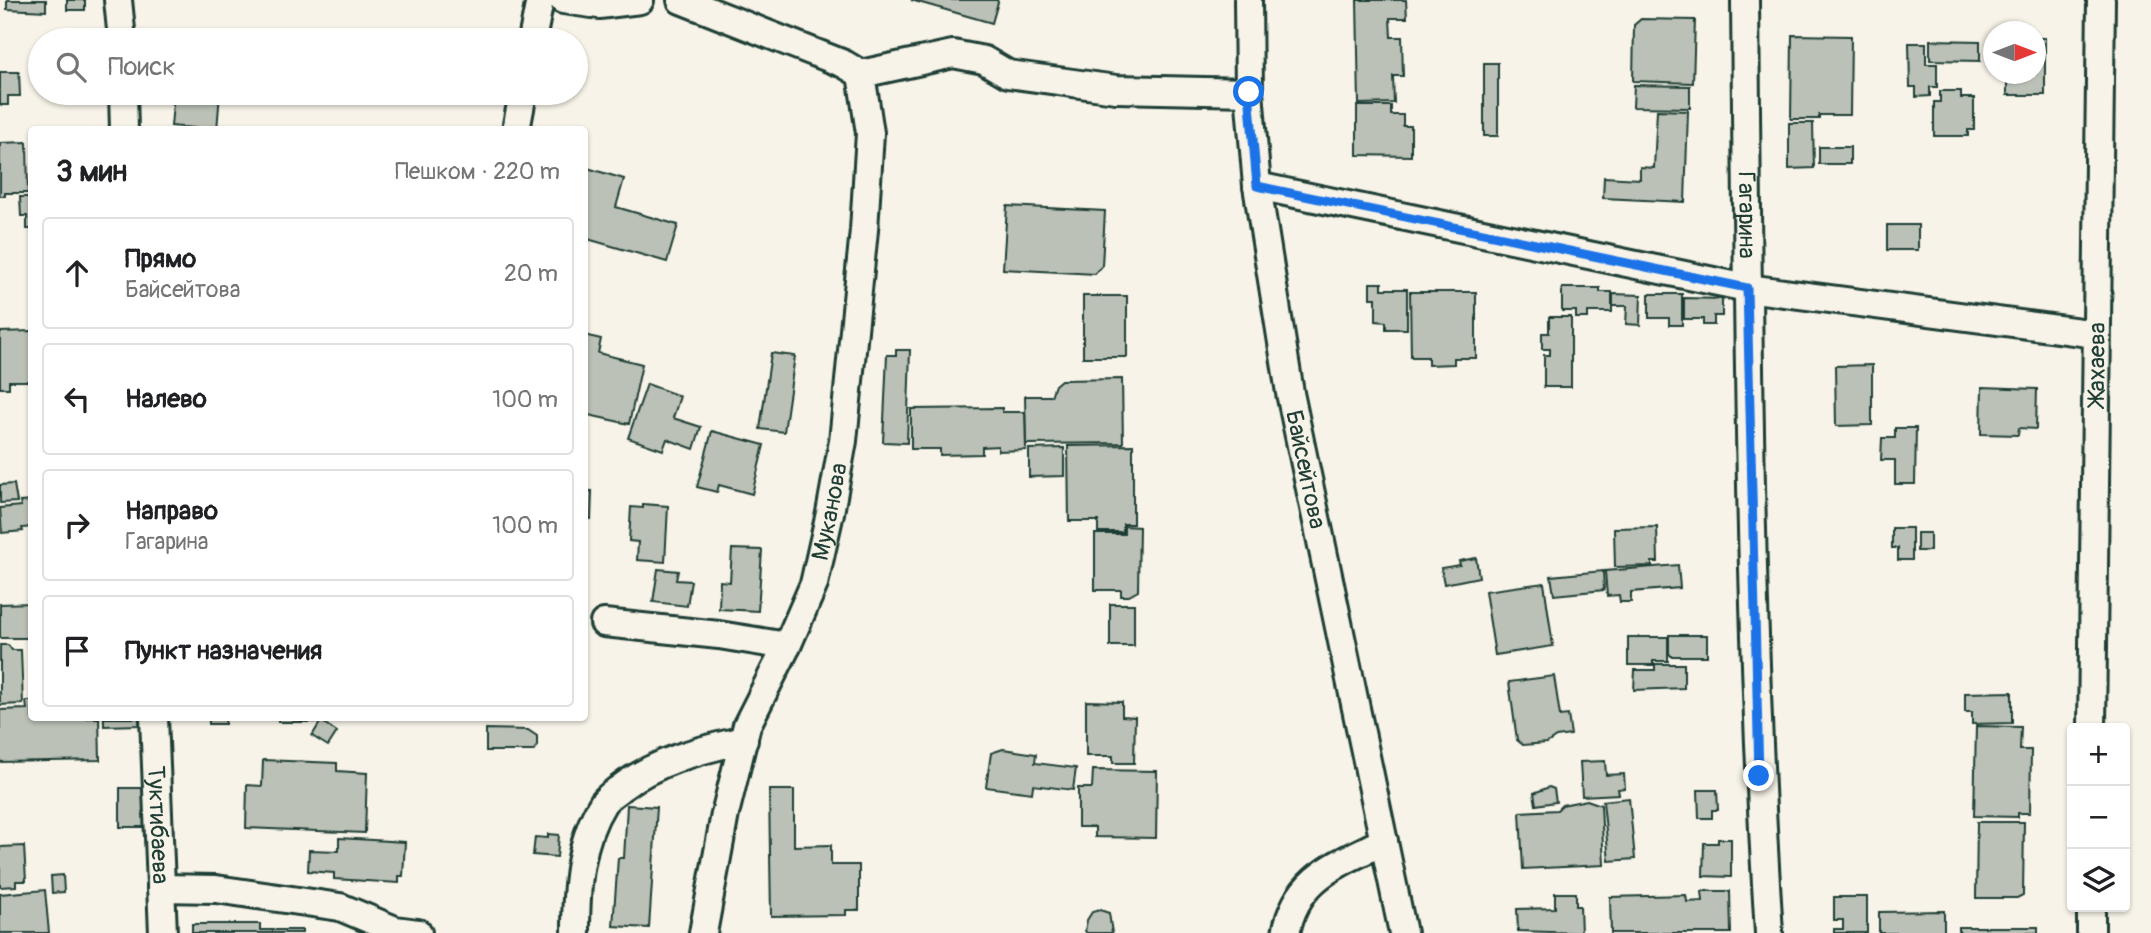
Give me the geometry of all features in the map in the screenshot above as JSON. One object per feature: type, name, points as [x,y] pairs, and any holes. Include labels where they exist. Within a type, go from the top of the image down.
[{"type":"street","points":[[118,0],[121,28]]},
{"type":"street","points":[[535,28],[540,0]]},
{"type":"street","points":[[563,0],[599,5],[640,0]]},
{"type":"street","points":[[681,0],[844,64],[861,74],[953,54],[984,60],[1008,74],[1116,89],[1249,92]]},
{"type":"street","name":"Байсейтова","points":[[1248,0],[1249,92],[1257,186],[1290,393],[1403,933]]},
{"type":"street","name":"Гагарина","points":[[1745,0],[1747,288],[1759,776],[1769,933]]},
{"type":"street","name":"Жахаева","points":[[2092,723],[2101,0]]},
{"type":"street","name":"Муканова","points":[[703,933],[725,814],[747,725],[787,646],[814,583],[830,513],[843,442],[864,230],[870,133],[861,74]]},
{"type":"street","points":[[123,105],[124,126]]},
{"type":"street","points":[[517,126],[521,105]]},
{"type":"street","points":[[1257,186],[1747,288],[2096,334]]},
{"type":"street","points":[[604,623],[719,635],[787,646]]},
{"type":"street","name":"Туктибаева","points":[[154,721],[163,933]]},
{"type":"street","points":[[576,933],[576,890],[586,842],[604,801],[636,776],[687,753],[744,740]]},
{"type":"street","points":[[1286,933],[1300,894],[1325,871],[1384,841]]},
{"type":"street","points":[[161,888],[216,889],[340,907],[395,930],[418,933]]},
{"type":"street","points":[[2091,912],[2091,933]]},
{"type":"building","points":[[7,0],[46,0],[46,11],[7,9]]},
{"type":"building","points":[[67,0],[85,0],[85,10],[67,10]]},
{"type":"building","points":[[911,0],[997,0],[998,2],[992,23]]},
{"type":"building","points":[[1357,0],[1406,0],[1407,18],[1390,18],[1391,37],[1402,37],[1403,76],[1393,76],[1394,103],[1359,104]]},
{"type":"building","points":[[1641,19],[1695,20],[1693,83],[1633,81],[1634,25]]},
{"type":"building","points":[[1792,35],[1851,36],[1850,115],[1791,119]]},
{"type":"building","points":[[1930,40],[1980,41],[1980,61],[1930,60]]},
{"type":"building","points":[[1909,43],[1926,43],[1926,64],[1937,64],[1937,87],[1930,87],[1930,96],[1916,97],[1916,87],[1910,87]]},
{"type":"building","points":[[1484,63],[1498,63],[1498,136],[1484,136]]},
{"type":"building","points":[[0,72],[19,72],[20,96],[8,96],[8,105],[0,105]]},
{"type":"building","points":[[2007,84],[2045,84],[2045,95],[2007,95]]},
{"type":"building","points":[[1634,85],[1690,86],[1690,108],[1633,107]]},
{"type":"building","points":[[1940,91],[1961,91],[1961,98],[1974,98],[1974,130],[1968,130],[1968,136],[1934,136],[1934,102],[1940,102]]},
{"type":"building","points":[[173,105],[219,105],[217,126],[171,126]]},
{"type":"building","points":[[1357,106],[1391,106],[1391,115],[1403,115],[1403,126],[1411,126],[1411,156],[1357,155]]},
{"type":"building","points":[[1657,110],[1688,111],[1685,202],[1603,198],[1604,177],[1640,179],[1640,167],[1654,168]]},
{"type":"building","points":[[1789,123],[1813,123],[1814,168],[1789,169]]},
{"type":"building","points":[[27,142],[28,193],[5,193],[5,196],[0,196],[0,143]]},
{"type":"building","points":[[1819,147],[1850,147],[1850,164],[1819,164]]},
{"type":"building","points":[[588,168],[624,179],[616,207],[678,225],[667,262],[588,239]]},
{"type":"building","points":[[20,197],[28,197],[28,229],[27,216],[21,216]]},
{"type":"building","points":[[1007,206],[1105,211],[1102,266],[1095,274],[1003,269]]},
{"type":"building","points":[[1887,225],[1918,225],[1918,250],[1887,250]]},
{"type":"building","points":[[1370,283],[1382,283],[1382,289],[1407,289],[1407,329],[1386,329],[1386,322],[1376,321],[1376,298],[1370,298]]},
{"type":"building","points":[[1562,288],[1600,288],[1600,292],[1612,292],[1612,312],[1588,312],[1588,318],[1576,318],[1576,311],[1562,311]]},
{"type":"building","points":[[1410,292],[1476,292],[1476,358],[1454,358],[1454,364],[1428,365],[1428,357],[1411,357]]},
{"type":"building","points":[[1613,294],[1641,295],[1640,325],[1626,324],[1627,306],[1613,306]]},
{"type":"building","points":[[1649,294],[1682,294],[1682,325],[1669,325],[1669,318],[1649,318]]},
{"type":"building","points":[[1083,296],[1127,296],[1127,357],[1083,357]]},
{"type":"building","points":[[1684,298],[1722,299],[1722,316],[1714,316],[1714,325],[1703,325],[1703,319],[1684,319]]},
{"type":"building","points":[[1549,317],[1571,317],[1571,387],[1544,387],[1544,355],[1550,355],[1550,349],[1542,349],[1542,333],[1549,333]]},
{"type":"building","points":[[28,331],[28,381],[9,381],[9,388],[0,388],[0,332]]},
{"type":"building","points":[[588,336],[601,339],[598,353],[642,364],[629,424],[588,415]]},
{"type":"building","points":[[896,350],[910,350],[907,443],[883,442],[887,355],[896,355]]},
{"type":"building","points":[[771,353],[795,356],[784,432],[760,429]]},
{"type":"building","points":[[1872,365],[1872,425],[1836,426],[1835,366]]},
{"type":"building","points":[[1122,379],[1123,443],[1026,444],[1025,396],[1051,396],[1055,385],[1061,380]]},
{"type":"building","points":[[647,384],[680,396],[673,418],[701,427],[694,449],[667,439],[663,450],[628,438]]},
{"type":"building","points":[[1982,387],[2037,389],[2036,429],[2019,428],[2018,435],[1981,434]]},
{"type":"building","points":[[1002,408],[1002,412],[1025,412],[1026,450],[998,451],[998,446],[982,447],[982,454],[940,455],[940,449],[911,449],[911,409]]},
{"type":"building","points":[[1895,428],[1916,428],[1915,484],[1895,484],[1895,460],[1881,460],[1882,438],[1895,438]]},
{"type":"building","points":[[712,431],[764,445],[752,494],[719,485],[717,492],[697,487]]},
{"type":"building","points":[[1133,445],[1133,524],[1123,524],[1123,532],[1098,532],[1098,521],[1069,521],[1068,446]]},
{"type":"building","points":[[1064,448],[1064,476],[1029,477],[1029,449]]},
{"type":"building","points":[[14,484],[17,502],[0,503],[0,485]]},
{"type":"building","points":[[588,491],[592,491],[591,519],[588,519]]},
{"type":"building","points":[[28,501],[28,527],[22,528],[23,531],[2,533],[0,508],[21,506],[20,502]]},
{"type":"building","points":[[643,504],[668,506],[665,562],[637,560],[638,542],[629,541],[631,507],[643,508]]},
{"type":"building","points":[[1124,526],[1139,527],[1138,591],[1129,596],[1121,596],[1121,590],[1095,590],[1095,534],[1124,534]]},
{"type":"building","points":[[1657,527],[1658,562],[1652,562],[1652,566],[1615,567],[1614,528]]},
{"type":"building","points":[[1892,528],[1912,528],[1912,560],[1898,560],[1898,548],[1892,548]]},
{"type":"building","points":[[1917,533],[1930,533],[1930,551],[1917,551]]},
{"type":"building","points":[[732,549],[762,550],[758,611],[719,609],[720,581],[730,582]]},
{"type":"building","points":[[1476,558],[1479,577],[1444,584],[1441,568],[1460,565],[1459,561]]},
{"type":"building","points":[[1678,565],[1680,588],[1631,592],[1631,602],[1620,602],[1619,595],[1607,596],[1605,571]]},
{"type":"building","points":[[658,569],[678,571],[676,580],[691,581],[687,606],[653,602]]},
{"type":"building","points":[[1603,571],[1604,590],[1554,595],[1551,576]]},
{"type":"building","points":[[1544,583],[1553,646],[1495,655],[1485,591]]},
{"type":"building","points":[[28,603],[28,638],[0,638],[0,604]]},
{"type":"building","points":[[1110,604],[1134,604],[1134,646],[1110,646]]},
{"type":"building","points":[[1669,635],[1707,635],[1707,656],[1671,656]]},
{"type":"building","points":[[1628,637],[1668,637],[1668,661],[1653,661],[1653,665],[1628,665]]},
{"type":"building","points":[[0,645],[21,650],[23,704],[0,705]]},
{"type":"building","points":[[1655,664],[1684,664],[1684,688],[1634,690],[1635,670],[1655,670]]},
{"type":"building","points":[[1554,676],[1560,716],[1568,715],[1571,735],[1556,737],[1547,743],[1523,745],[1517,740],[1509,682]]},
{"type":"building","points":[[2012,692],[2012,723],[1972,724],[1972,712],[1965,712],[1965,693]]},
{"type":"building","points":[[28,701],[28,721],[99,721],[100,760],[0,762],[0,710],[27,709]]},
{"type":"building","points":[[1086,701],[1122,702],[1122,716],[1135,717],[1134,763],[1113,763],[1113,756],[1086,756]]},
{"type":"building","points":[[104,721],[139,721],[140,725],[104,726]]},
{"type":"building","points":[[209,721],[225,721],[225,724],[209,724]]},
{"type":"building","points":[[278,721],[317,721],[317,722]]},
{"type":"building","points":[[321,721],[337,732],[328,746],[312,736]]},
{"type":"building","points":[[1976,726],[2021,727],[2020,750],[2031,750],[2030,813],[2018,813],[2018,817],[1974,816]]},
{"type":"building","points":[[486,729],[528,730],[537,736],[537,746],[533,751],[486,751]]},
{"type":"building","points":[[1003,749],[1036,754],[1035,763],[1076,768],[1073,790],[1033,785],[1032,793],[986,787],[991,753]]},
{"type":"building","points":[[263,760],[337,763],[337,771],[367,773],[365,833],[246,828],[247,785],[262,786]]},
{"type":"building","points":[[1605,761],[1606,775],[1624,774],[1625,788],[1618,789],[1619,794],[1582,796],[1580,762]]},
{"type":"building","points":[[1093,770],[1157,771],[1156,838],[1095,837],[1095,827],[1078,827],[1078,788],[1092,788]]},
{"type":"building","points":[[1549,787],[1554,789],[1556,802],[1536,805],[1534,793]]},
{"type":"building","points":[[120,788],[147,788],[147,827],[120,827]]},
{"type":"building","points":[[769,790],[794,790],[794,846],[831,845],[831,865],[859,865],[859,910],[846,910],[846,915],[771,916]]},
{"type":"building","points":[[1698,790],[1717,790],[1718,810],[1712,810],[1712,818],[1699,818]]},
{"type":"building","points":[[1629,798],[1635,859],[1609,861],[1603,801]]},
{"type":"building","points":[[1587,800],[1601,805],[1604,865],[1523,869],[1520,812],[1557,810],[1562,805]]},
{"type":"building","points":[[627,805],[657,807],[649,928],[613,926],[618,858],[624,858]]},
{"type":"building","points":[[1977,822],[2024,822],[2023,895],[2017,898],[1976,898]]},
{"type":"building","points":[[548,834],[559,835],[557,857],[533,855],[535,837],[548,838]]},
{"type":"building","points":[[339,838],[405,842],[403,876],[399,876],[399,883],[334,879],[334,873],[308,871],[309,850],[339,851]]},
{"type":"building","points":[[1718,839],[1731,839],[1731,877],[1703,876],[1704,843],[1718,843]]},
{"type":"building","points":[[24,846],[26,881],[16,881],[16,886],[0,887],[0,847]]},
{"type":"building","points":[[63,875],[64,892],[52,893],[51,876]]},
{"type":"building","points":[[45,890],[49,933],[0,933],[0,894]]},
{"type":"building","points":[[1702,891],[1730,891],[1731,933],[1611,933],[1610,897],[1686,895],[1687,902],[1703,901]]},
{"type":"building","points":[[1555,893],[1576,893],[1576,906],[1580,906],[1581,933],[1518,931],[1517,909],[1555,908]]},
{"type":"building","points":[[1834,897],[1867,897],[1867,933],[1834,933],[1834,929],[1843,929],[1843,920],[1834,920]]},
{"type":"building","points":[[1100,910],[1109,913],[1112,933],[1087,933],[1087,920],[1092,912]]},
{"type":"building","points":[[1944,911],[1944,933],[1879,933],[1879,912]]},
{"type":"building","points":[[192,924],[260,924],[260,930],[302,930],[302,933],[192,933]]},
{"type":"building","points":[[1959,927],[2038,927],[2038,933],[1959,933]]},
{"type":"route","points":[[1249,92],[1257,186],[1747,288],[1759,776]]}]
